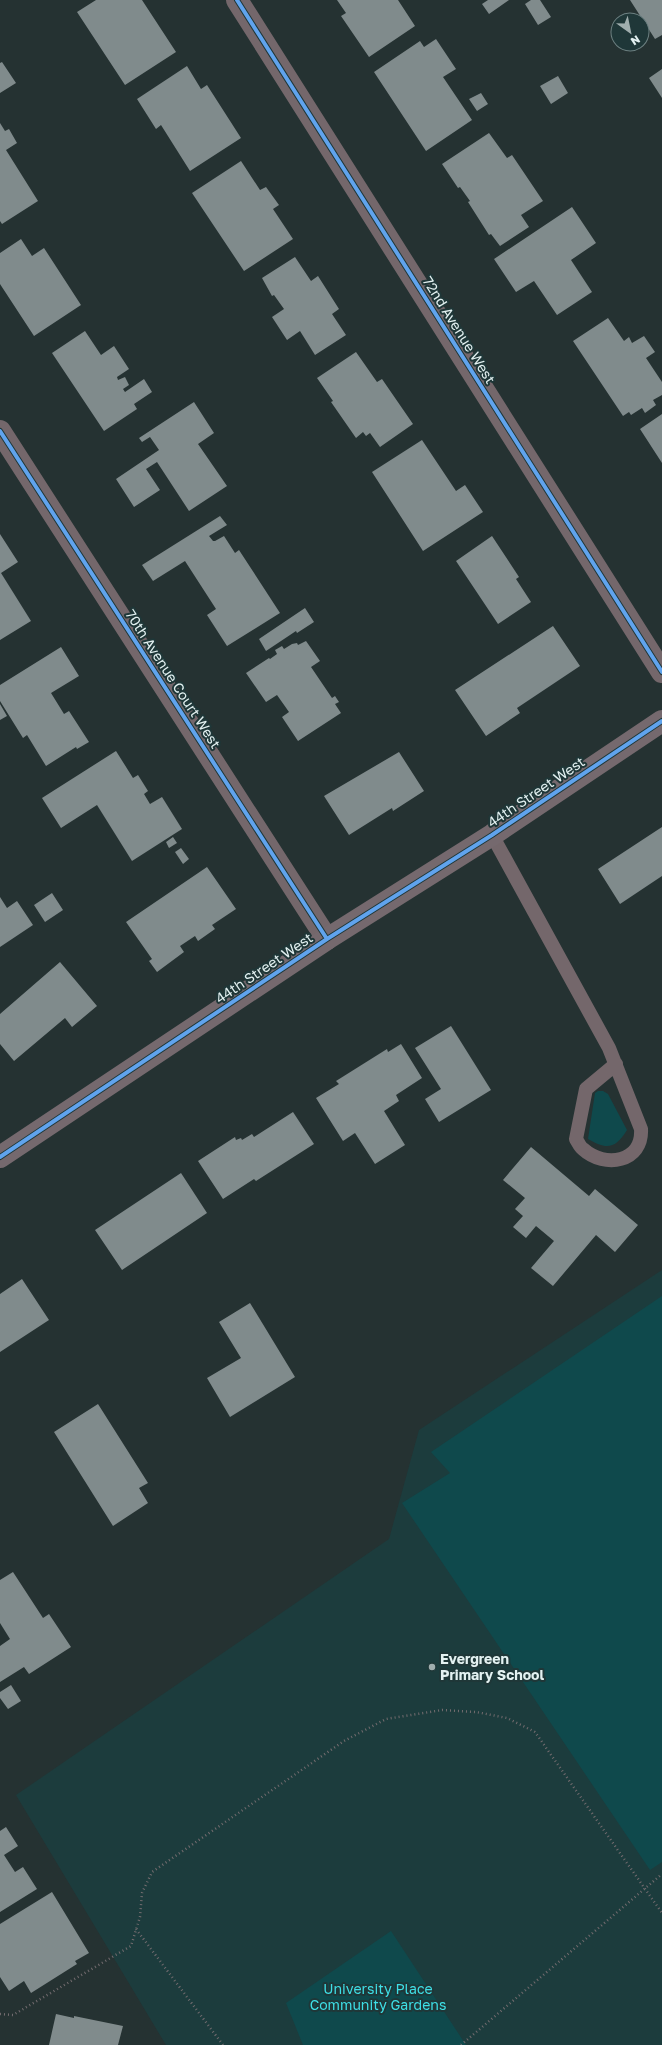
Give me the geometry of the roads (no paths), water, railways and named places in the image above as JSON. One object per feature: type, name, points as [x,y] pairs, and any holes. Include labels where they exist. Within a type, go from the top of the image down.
[{"type":"street","name":"72nd Avenue West","points":[[237,0],[662,672]]},
{"type":"street","name":"70th Avenue Court West","points":[[0,431],[327,939]]},
{"type":"street","name":"44th Street West","points":[[0,1157],[327,939],[492,834],[662,721]]},
{"type":"lane","points":[[492,834],[609,1048],[616,1064],[641,1128],[642,1139],[637,1148],[626,1158],[615,1160],[600,1159],[583,1149],[576,1139],[586,1089],[616,1064]]},
{"type":"place","name":"Evergreen Primary School","points":[[432,1667]]},
{"type":"park label","name":"University Place Community Gardens","points":[[378,1998]]}]
